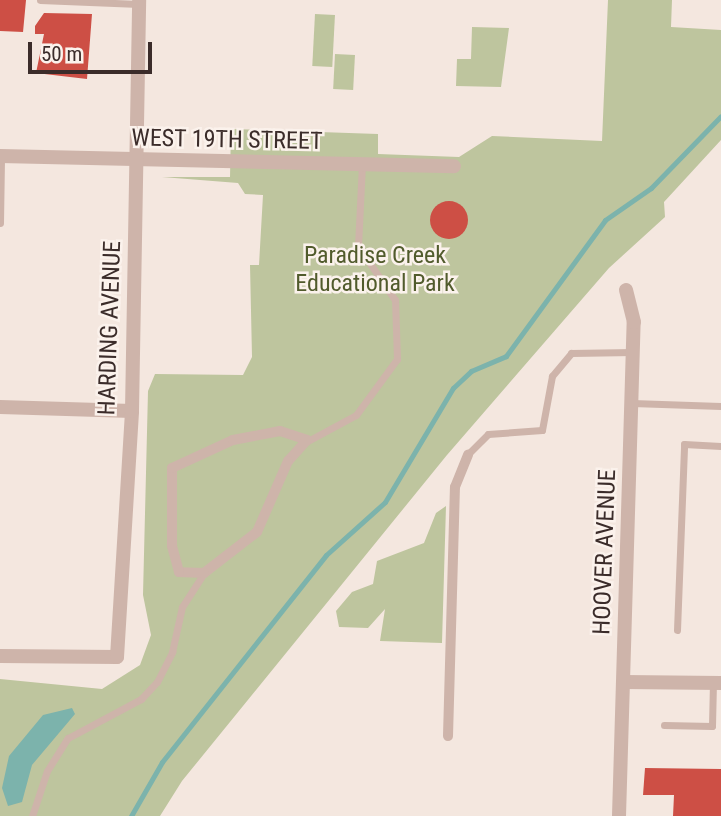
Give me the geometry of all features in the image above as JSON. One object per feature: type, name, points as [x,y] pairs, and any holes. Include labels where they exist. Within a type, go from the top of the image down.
[{"type":"street","name":"HARDING AVENUE","points":[[0,656],[117,657],[132,411],[139,2]]},
{"type":"street","name":"WEST 19TH STREET","points":[[0,156],[454,166]]},
{"type":"street","name":"HOOVER AVENUE","points":[[619,816],[634,352],[626,290]]},
{"type":"street","points":[[0,407],[132,411]]},
{"type":"street","points":[[204,573],[178,572],[174,563],[173,468],[248,436],[280,430],[307,440]]},
{"type":"street","points":[[448,736],[455,487],[468,454]]},
{"type":"street","points":[[265,519],[279,478]]},
{"type":"street","points":[[624,682],[717,683]]},
{"type":"lane","points":[[40,0],[139,2]]},
{"type":"lane","points":[[0,156],[0,223]]},
{"type":"lane","points":[[279,478],[307,440],[356,415],[397,359],[395,300],[358,246],[362,165]]},
{"type":"lane","points":[[468,454],[488,434],[542,430],[552,376],[571,353],[634,352]]},
{"type":"lane","points":[[632,403],[721,406]]},
{"type":"lane","points":[[677,630],[684,444],[721,446]]},
{"type":"lane","points":[[32,816],[47,771],[68,738],[141,699],[157,682],[172,652],[181,607],[204,573],[246,542],[265,519]]},
{"type":"lane","points":[[664,725],[712,726],[717,683]]},
{"type":"green space","name":"Paradise Creek Educational Park","points":[[608,0],[672,0],[671,27],[721,30],[721,140],[664,202],[665,217],[609,268],[447,455],[182,781],[160,816],[0,816],[0,679],[102,689],[140,665],[151,635],[143,595],[148,391],[155,374],[243,375],[252,357],[250,265],[259,265],[263,195],[245,194],[238,183],[162,177],[230,177],[231,129],[378,134],[378,154],[459,157],[492,136],[602,141]]},
{"type":"green space","points":[[315,14],[335,15],[332,67],[312,66]]},
{"type":"green space","points":[[472,27],[509,28],[501,87],[456,86],[457,59],[471,59]]},
{"type":"green space","points":[[335,54],[355,55],[353,90],[333,89]]},
{"type":"green space","points":[[446,506],[442,643],[380,641],[385,609],[368,628],[339,627],[336,611],[352,592],[373,584],[377,561],[424,543],[436,513]]},
{"type":"water","points":[[72,708],[75,714],[32,765],[22,802],[8,806],[2,788],[9,756],[43,715]]},
{"type":"building","points":[[0,0],[26,0],[23,32],[0,31]]},
{"type":"building","points":[[44,13],[92,14],[87,79],[36,73],[44,34],[35,34],[35,26]]},
{"type":"building","points":[[449,201],[462,207],[468,220],[462,233],[449,239],[436,233],[430,220],[436,207]]},
{"type":"building","points":[[645,768],[721,769],[721,816],[673,816],[674,795],[643,795]]},
{"type":"waterway","points":[[131,816],[162,762],[326,555],[385,502],[453,388],[471,371],[506,356],[605,220],[651,188],[721,116]]}]
